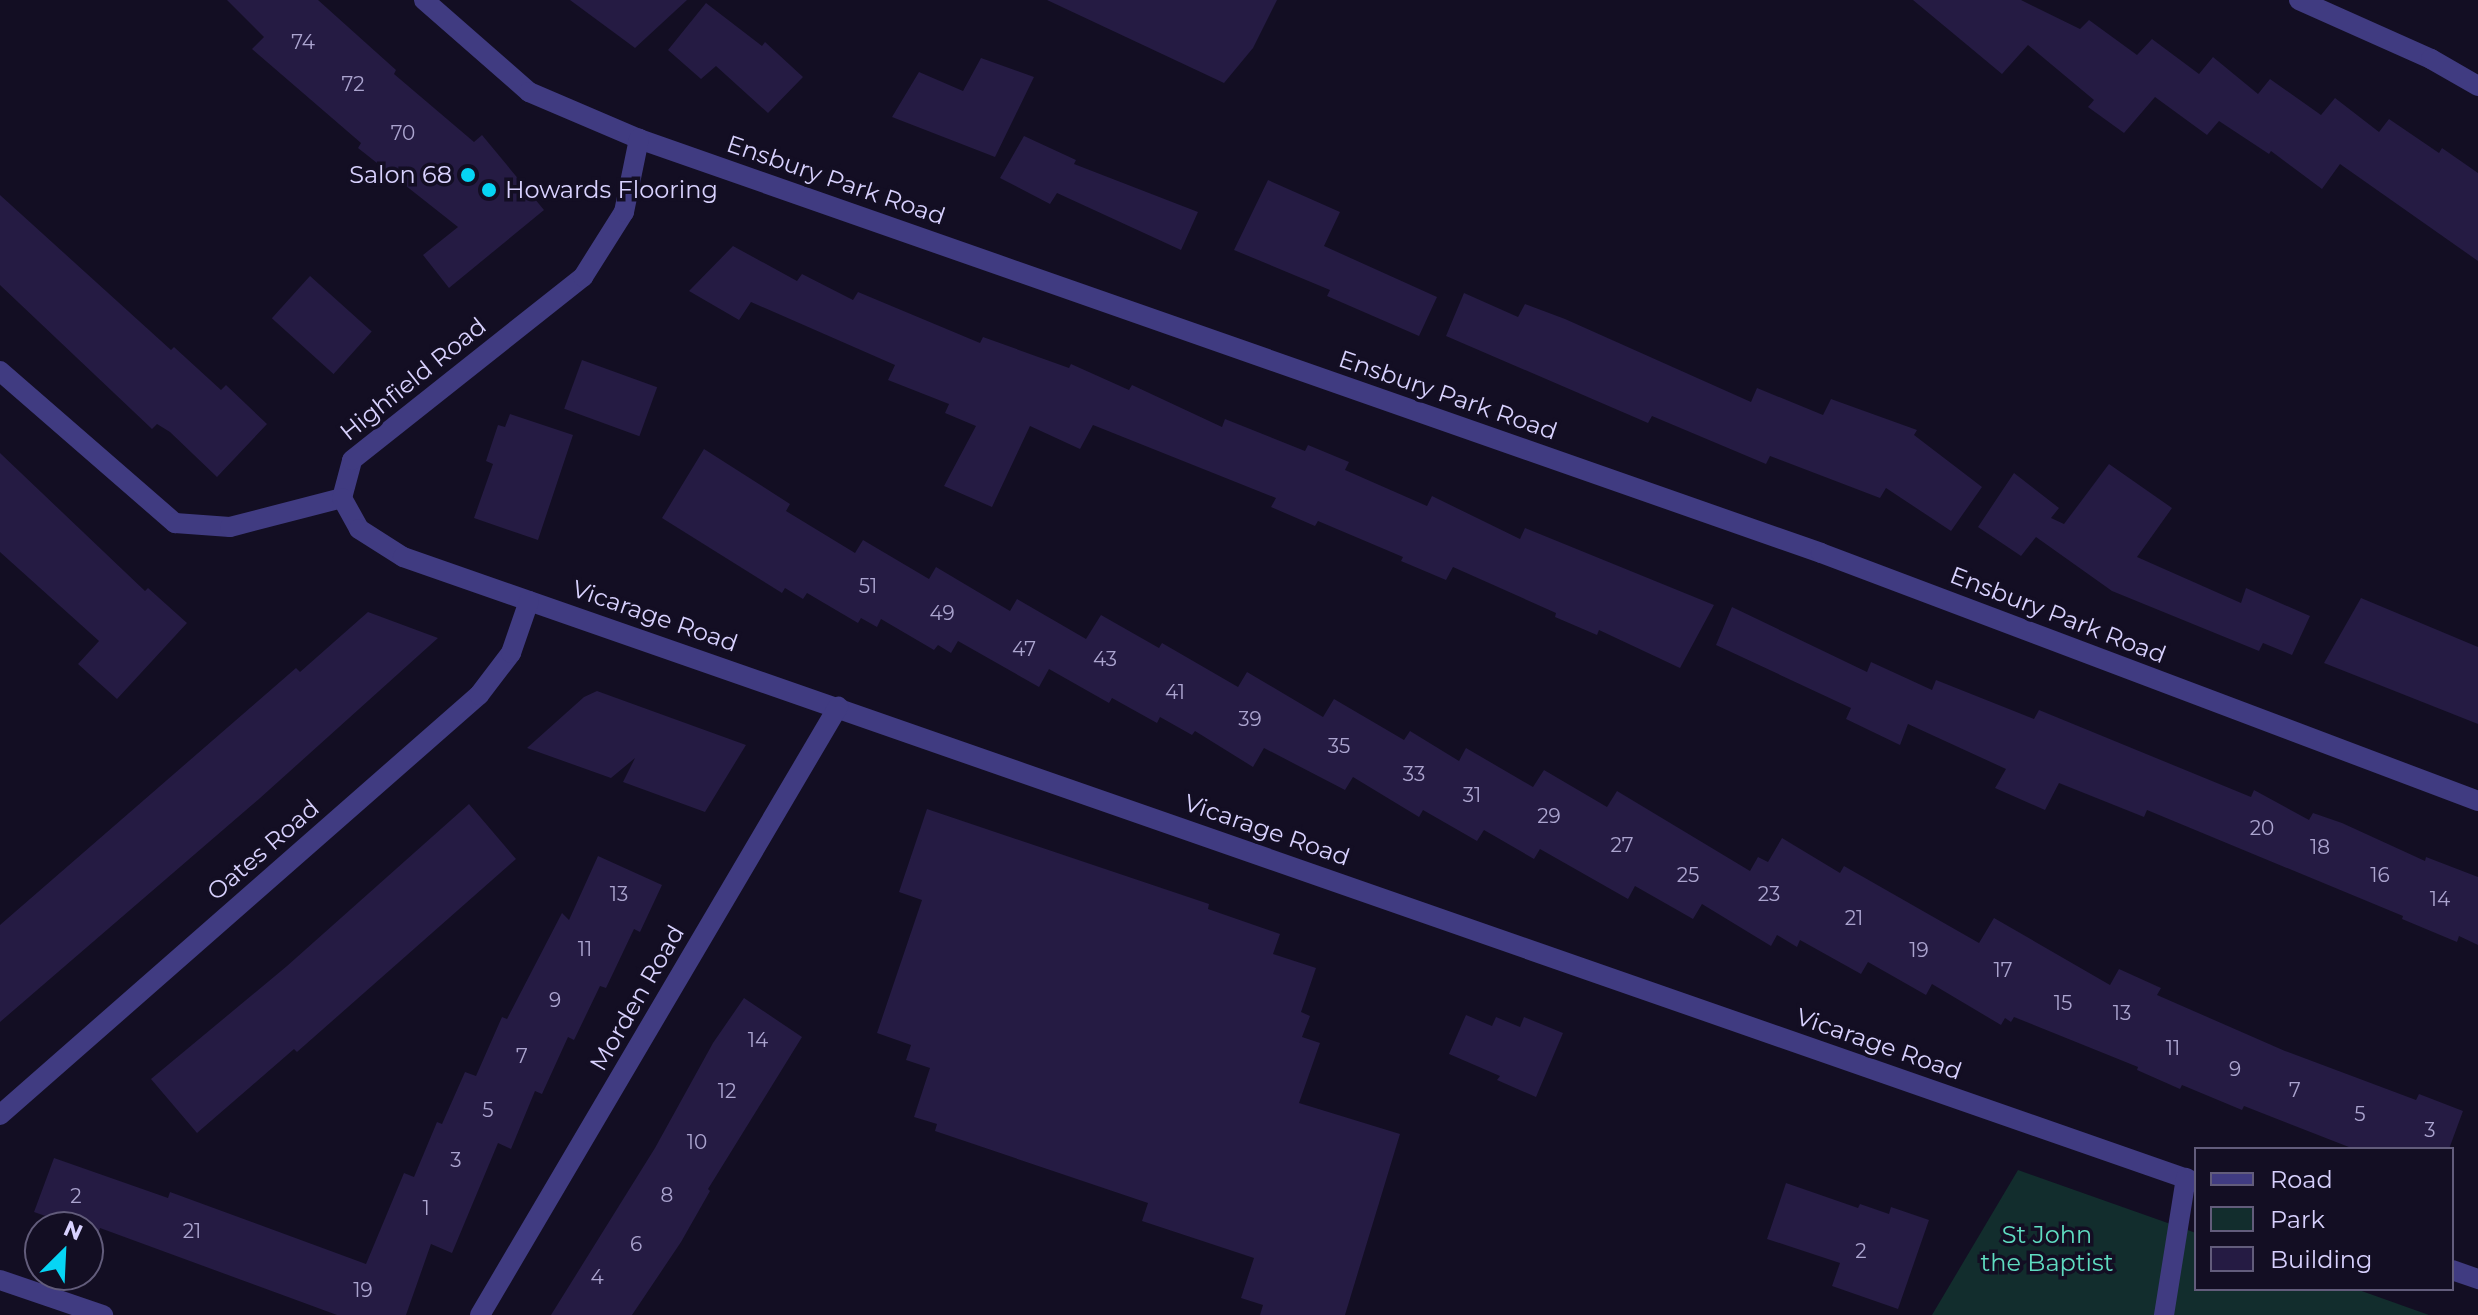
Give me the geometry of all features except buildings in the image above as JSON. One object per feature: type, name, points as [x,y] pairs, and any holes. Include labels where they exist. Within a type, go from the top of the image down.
[{"type":"street","name":"Ensbury Park Road","points":[[424,0],[529,92],[639,139],[1821,553],[2478,801]]},
{"type":"street","points":[[2299,0],[2431,59],[2478,86]]},
{"type":"street","name":"Highfield Road","points":[[342,498],[352,460],[583,277],[624,212],[639,139]]},
{"type":"street","points":[[0,371],[175,523],[230,527],[342,498]]},
{"type":"street","name":"Vicarage Road","points":[[342,498],[359,529],[403,557],[2191,1180]]},
{"type":"street","name":"Oates Road","points":[[0,1115],[479,695],[511,653],[529,601]]},
{"type":"street","name":"Morden Road","points":[[480,1315],[838,707]]},
{"type":"street","points":[[2164,1315],[2191,1180]]},
{"type":"street","points":[[2454,1271],[2478,1279]]},
{"type":"street","points":[[0,1280],[103,1315]]},
{"type":"green space","name":"St John the Baptist","points":[[2018,1170],[2194,1232],[2194,1291],[2362,1291],[2429,1315],[1932,1315]]},
{"type":"place","name":"Salon 68","points":[[468,175]]},
{"type":"place","name":"Howards Flooring","points":[[489,190]]}]
